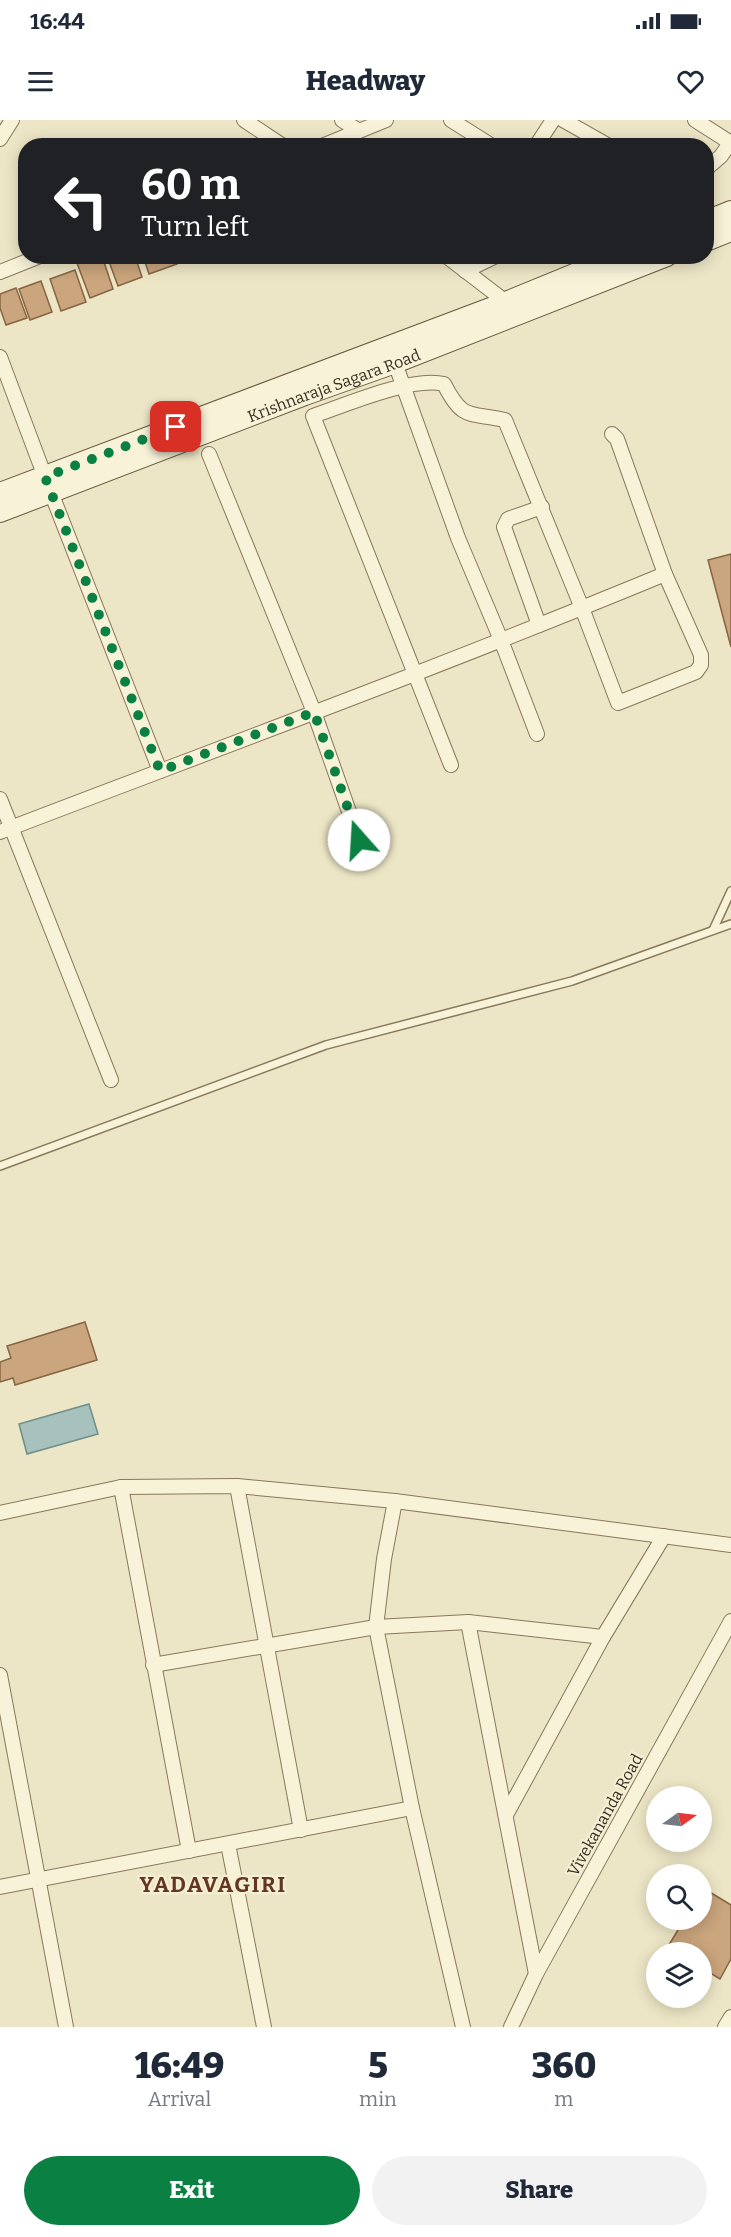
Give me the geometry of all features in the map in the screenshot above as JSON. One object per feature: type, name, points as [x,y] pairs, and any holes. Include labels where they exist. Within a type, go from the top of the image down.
[{"type":"main road","points":[[714,218],[731,211]]},
{"type":"main road","points":[[714,238],[731,231]]},
{"type":"main road","name":"Krishnaraja Sagara Road","points":[[0,512],[48,485],[599,264]]},
{"type":"main road","name":"Krishnaraja Sagara Road","points":[[0,494],[48,485],[395,363],[647,264]]},
{"type":"street","points":[[0,139],[12,120]]},
{"type":"street","points":[[244,120],[271,138]]},
{"type":"street","points":[[342,120],[359,131]]},
{"type":"street","points":[[342,138],[386,120]]},
{"type":"street","points":[[451,120],[479,138]]},
{"type":"street","points":[[541,138],[553,120]]},
{"type":"street","points":[[562,120],[595,138]]},
{"type":"street","points":[[695,120],[730,143],[722,156],[714,162]]},
{"type":"street","points":[[0,272],[20,264]]},
{"type":"street","points":[[456,264],[506,302]]},
{"type":"street","points":[[465,271],[479,264]]},
{"type":"street","points":[[0,357],[160,771]]},
{"type":"street","points":[[395,363],[459,538],[537,734]]},
{"type":"street","points":[[451,765],[313,416],[375,394],[422,382],[444,384],[461,411],[469,415],[505,420],[542,507],[618,703],[696,672],[701,665],[701,655],[665,574],[617,439],[612,434]]},
{"type":"street","points":[[209,454],[314,712],[359,840]]},
{"type":"street","points":[[539,625],[504,526],[508,519],[542,507]]},
{"type":"street","points":[[6,829],[501,640],[665,574]]},
{"type":"street","points":[[0,799],[6,829],[111,1080]]},
{"type":"street","points":[[237,1486],[301,1830]]},
{"type":"street","points":[[0,1513],[120,1487],[237,1486],[395,1501],[731,1545]]},
{"type":"street","points":[[120,1487],[189,1851]]},
{"type":"street","points":[[395,1501],[384,1559],[376,1627],[412,1808],[463,2027]]},
{"type":"street","points":[[506,1815],[603,1636],[664,1536]]},
{"type":"street","name":"Vivekananda Road","points":[[511,2027],[536,1974],[731,1621]]},
{"type":"street","points":[[153,1665],[376,1627],[468,1622],[603,1636]]},
{"type":"street","points":[[468,1622],[536,1974]]},
{"type":"street","points":[[0,1675],[66,2027]]},
{"type":"street","points":[[0,1887],[412,1808]]},
{"type":"street","points":[[228,1844],[264,2027]]},
{"type":"street","points":[[725,2027],[731,2017]]},
{"type":"lane","points":[[713,930],[731,891]]},
{"type":"lane","points":[[0,1166],[326,1045],[572,981],[731,924]]},
{"type":"water","points":[[89,1404],[98,1434],[27,1454],[19,1424]]},
{"type":"building","points":[[77,264],[105,264],[113,289],[90,298]]},
{"type":"building","points":[[110,264],[138,264],[142,277],[118,286]]},
{"type":"building","points":[[146,264],[177,264],[149,274]]},
{"type":"building","points":[[75,270],[86,302],[61,311],[50,279]]},
{"type":"building","points":[[41,281],[52,312],[30,320],[19,289]]},
{"type":"building","points":[[16,288],[27,318],[6,325],[0,308],[0,294]]},
{"type":"building","points":[[731,554],[731,647],[708,560]]},
{"type":"building","points":[[85,1322],[97,1360],[15,1385],[13,1378],[0,1382],[0,1362],[11,1358],[7,1346]]},
{"type":"building","points":[[712,1893],[731,1905],[731,1959],[720,1979],[712,1974],[712,1942],[671,1942],[678,1930],[712,1930]]},
{"type":"district","name":"YADAVAGIRI","points":[[213,1884]]},
{"type":"route","points":[[176,427],[45,477],[160,771],[314,712],[359,840]]}]
